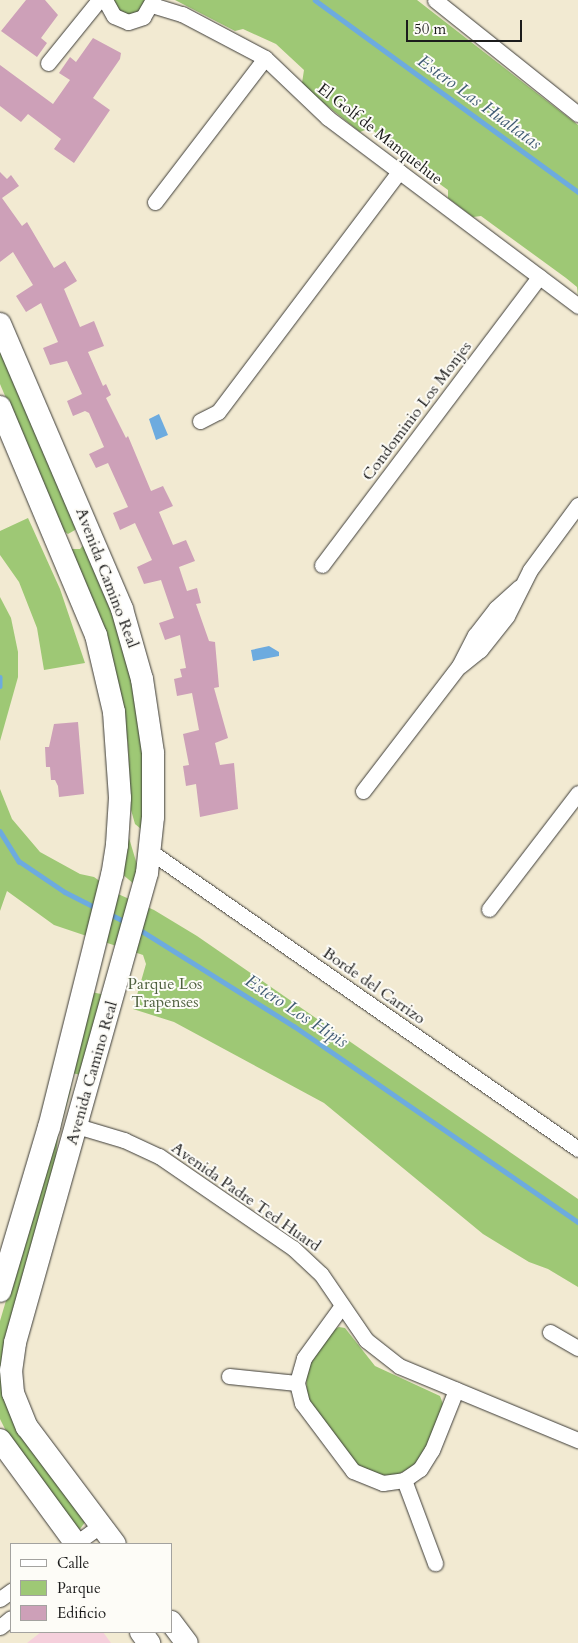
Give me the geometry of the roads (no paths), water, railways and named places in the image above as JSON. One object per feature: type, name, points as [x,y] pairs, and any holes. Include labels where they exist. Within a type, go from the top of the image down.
[{"type":"main road","name":"Avenida Camino Real","points":[[0,324],[88,527],[129,630],[147,703],[154,781],[150,852],[143,888],[121,972],[15,1343],[11,1382],[16,1405],[27,1427],[110,1539]]},
{"type":"main road","name":"Avenida Camino Real","points":[[0,407],[96,635],[109,685],[118,740],[120,798],[120,821],[112,875],[62,1078],[0,1291]]},
{"type":"main road","points":[[57,539],[74,540],[88,527]]},
{"type":"main road","points":[[120,798],[133,831],[150,852]]},
{"type":"main road","points":[[62,1078],[75,1084],[84,1102]]},
{"type":"main road","points":[[0,1440],[74,1543]]},
{"type":"main road","points":[[172,1623],[187,1643]]},
{"type":"street","points":[[48,63],[99,0]]},
{"type":"street","points":[[105,0],[110,13],[128,22],[143,17],[153,2]]},
{"type":"street","points":[[435,0],[502,50],[578,114]]},
{"type":"street","name":"El Golf de Manquehue","points":[[153,2],[182,14],[265,58],[312,105],[578,306]]},
{"type":"street","points":[[155,202],[265,58]]},
{"type":"street","points":[[200,421],[218,412],[399,172]]},
{"type":"street","name":"Condominio Los Monjes","points":[[322,565],[539,277]]},
{"type":"street","points":[[363,791],[459,666],[480,650],[507,616],[519,587],[578,505]]},
{"type":"street","points":[[489,909],[578,793]]},
{"type":"street","name":"Borde del Carrizo","points":[[150,852],[578,1149]]},
{"type":"street","name":"Avenida Padre Ted Huard","points":[[77,1126],[136,1145],[186,1174],[303,1256],[321,1274],[341,1307],[366,1340],[386,1358],[456,1390],[578,1440]]},
{"type":"street","points":[[341,1307],[304,1358],[297,1383],[302,1403],[353,1471],[383,1483],[404,1480],[420,1469],[429,1457],[456,1390]]},
{"type":"street","points":[[550,1332],[578,1348]]},
{"type":"street","points":[[229,1376],[297,1383]]},
{"type":"street","points":[[404,1480],[435,1563]]},
{"type":"street","points":[[82,1543],[110,1539]]},
{"type":"street","points":[[0,1627],[10,1619]]},
{"type":"water","points":[[159,414],[168,435],[156,440],[149,419]]},
{"type":"water","points":[[269,646],[279,652],[279,656],[253,661],[251,650]]},
{"type":"waterway","name":"Estero Las Hualtatas","points":[[315,0],[578,192]]},
{"type":"waterway","name":"Estero Los Hipis","points":[[0,677],[0,686]]},
{"type":"waterway","name":"Estero Los Hipis","points":[[0,831],[19,861],[65,892],[97,908]]},
{"type":"waterway","name":"Estero Los Hipis","points":[[108,913],[126,922]]},
{"type":"waterway","name":"Estero Los Hipis","points":[[137,928],[294,1026],[578,1222]]},
{"type":"park label","name":"Parque Los Trapenses","points":[[165,993]]}]
